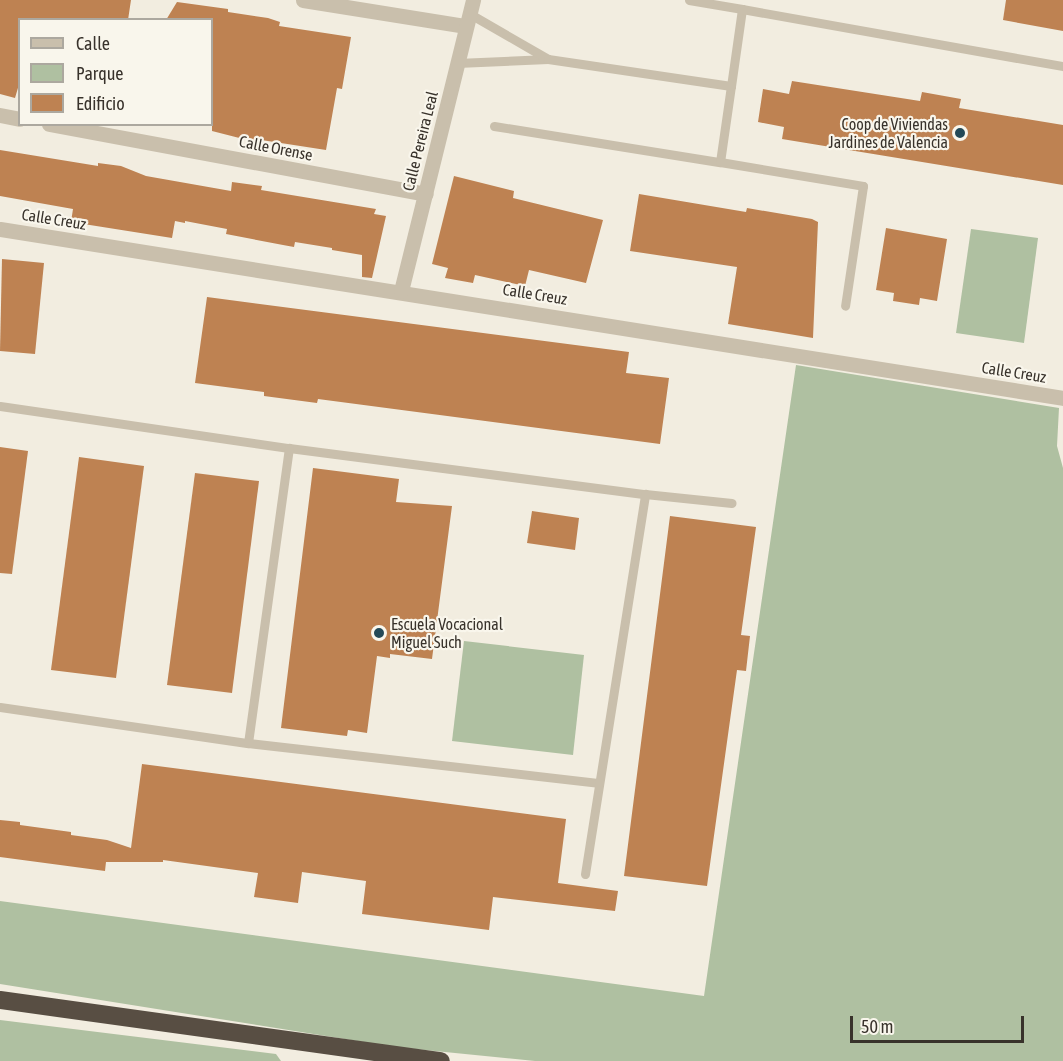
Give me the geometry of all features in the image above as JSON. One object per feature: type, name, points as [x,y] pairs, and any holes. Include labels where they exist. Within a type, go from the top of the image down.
[{"type":"highway","points":[[0,1000],[441,1061]]},
{"type":"street","points":[[303,0],[470,13]]},
{"type":"street","name":"Calle Pereira Leal","points":[[401,291],[470,13]]},
{"type":"street","points":[[0,115],[18,119]]},
{"type":"street","name":"Calle Orense","points":[[60,126],[426,194]]},
{"type":"street","name":"Calle Creuz","points":[[0,228],[1063,398]]},
{"type":"lane","points":[[689,0],[1063,66]]},
{"type":"lane","points":[[720,162],[742,9]]},
{"type":"lane","points":[[470,13],[548,59]]},
{"type":"lane","points":[[457,63],[548,59],[731,86]]},
{"type":"lane","points":[[495,126],[863,186],[845,306]]},
{"type":"lane","points":[[0,406],[289,448],[732,503]]},
{"type":"lane","points":[[248,743],[289,448]]},
{"type":"lane","points":[[585,874],[645,494]]},
{"type":"lane","points":[[0,707],[248,743],[598,783]]},
{"type":"green space","points":[[971,229],[1038,238],[1024,343],[956,333]]},
{"type":"green space","points":[[796,365],[1059,408],[1057,446],[1063,468],[1063,1061],[535,1061],[395,1047],[0,984],[0,901],[704,996]]},
{"type":"green space","points":[[464,641],[584,655],[573,755],[452,741]]},
{"type":"green space","points":[[0,1020],[276,1054],[281,1061],[0,1061]]},
{"type":"building","points":[[0,0],[131,0],[128,18],[18,18],[18,88],[15,98],[0,94]]},
{"type":"building","points":[[1006,0],[1063,0],[1063,31],[1003,20]]},
{"type":"building","points":[[177,2],[228,9],[228,12],[268,18],[280,22],[279,26],[351,37],[342,89],[337,88],[326,150],[255,139],[255,142],[212,131],[213,18],[167,18]]},
{"type":"building","name":"Coop de Viviendas Jardines de Valencia","points":[[792,81],[920,101],[922,92],[961,99],[959,108],[1063,125],[1063,185],[782,139],[784,127],[758,122],[763,89],[789,94]]},
{"type":"building","points":[[0,150],[98,166],[98,163],[121,166],[146,176],[231,191],[232,182],[262,186],[261,190],[376,209],[374,214],[386,216],[372,278],[362,277],[362,255],[332,250],[332,248],[295,242],[294,247],[283,245],[226,234],[227,229],[185,221],[185,223],[175,221],[172,238],[71,222],[73,209],[0,196]]},
{"type":"building","points":[[454,176],[514,191],[513,198],[603,220],[586,283],[529,270],[525,286],[475,275],[473,283],[445,278],[448,268],[432,264]]},
{"type":"building","points":[[639,194],[746,212],[747,208],[818,222],[813,338],[728,324],[737,267],[630,251]]},
{"type":"building","points":[[886,228],[947,239],[937,301],[920,298],[919,305],[893,301],[894,293],[876,290]]},
{"type":"building","points":[[2,259],[44,263],[35,354],[0,351]]},
{"type":"building","points":[[207,297],[629,352],[626,373],[669,378],[660,444],[318,399],[317,403],[264,396],[264,392],[195,383]]},
{"type":"building","points":[[0,447],[28,451],[12,574],[0,573]]},
{"type":"building","points":[[79,457],[144,466],[116,678],[51,670]]},
{"type":"building","points":[[313,468],[399,479],[396,502],[452,506],[432,659],[390,654],[390,658],[377,656],[367,733],[348,730],[347,736],[281,728]]},
{"type":"building","points":[[195,473],[259,481],[232,693],[167,685]]},
{"type":"building","points":[[532,511],[579,518],[575,550],[527,543]]},
{"type":"building","points":[[670,516],[756,527],[741,635],[750,636],[746,671],[737,670],[707,886],[624,876]]},
{"type":"building","points":[[142,764],[566,819],[558,883],[618,891],[615,911],[493,897],[489,930],[362,914],[366,881],[302,872],[298,903],[254,897],[258,873],[163,860],[163,862],[106,862],[105,871],[0,857],[0,820],[71,832],[71,835],[107,840],[131,848]]},
{"type":"place","name":"Coop de Viviendas Jardines de Valencia","points":[[960,133]]},
{"type":"place","name":"Escuela Vocacional Miguel Such","points":[[379,633]]}]
